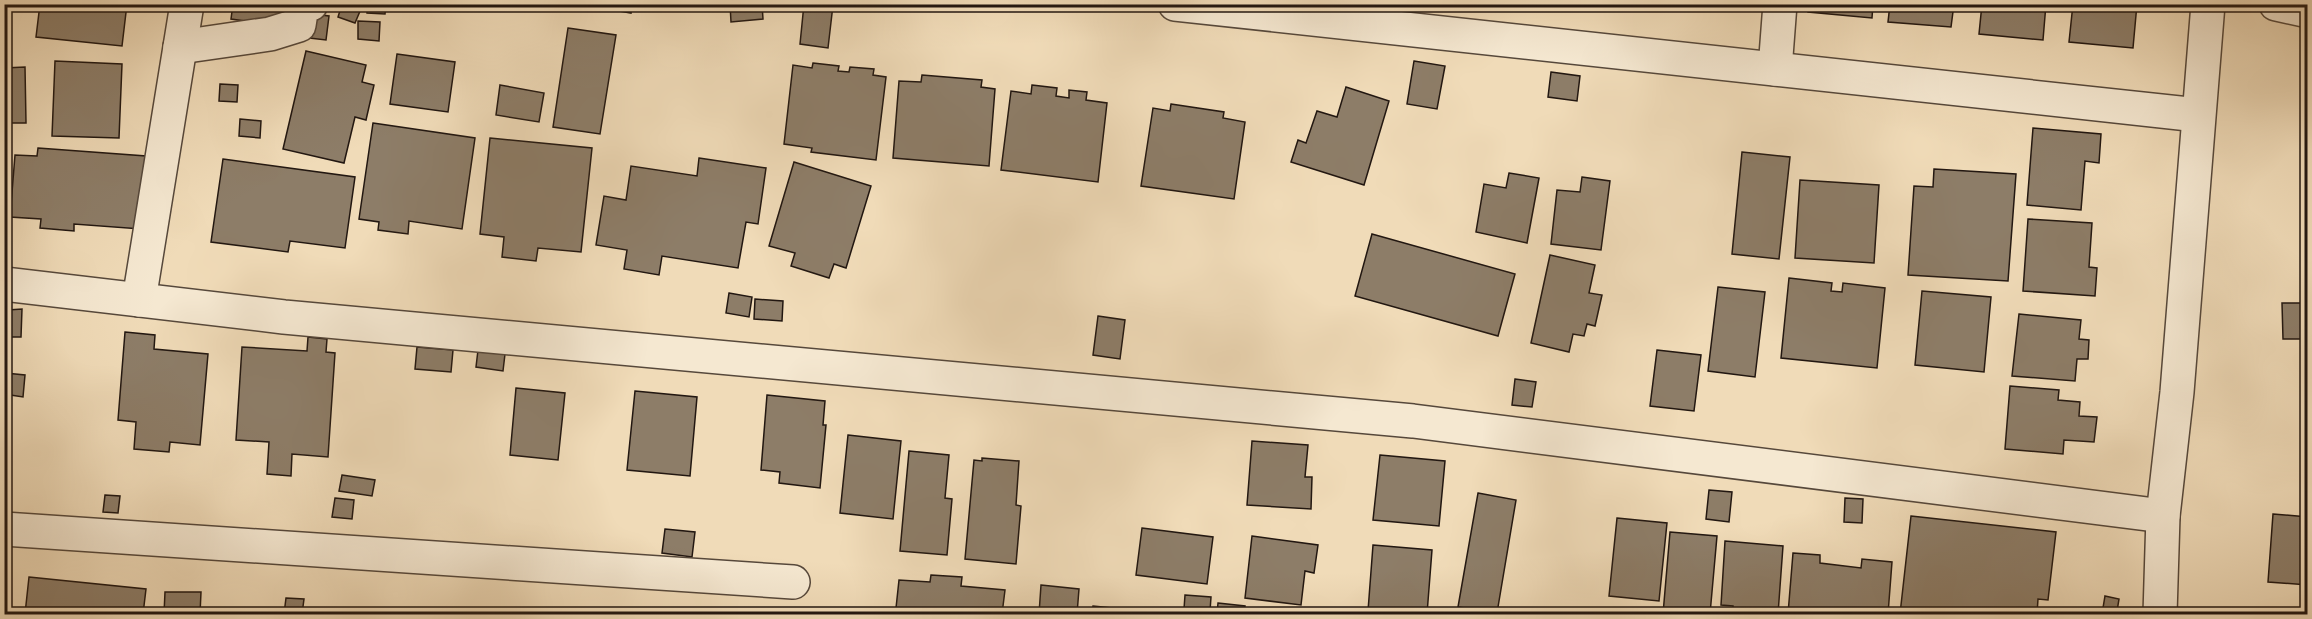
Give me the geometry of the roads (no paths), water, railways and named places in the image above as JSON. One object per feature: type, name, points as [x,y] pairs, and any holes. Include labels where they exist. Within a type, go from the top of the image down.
[{"type":"street","points":[[139,300],[187,4]]},
{"type":"street","points":[[180,47],[270,34],[299,25],[302,6],[311,4]]},
{"type":"street","points":[[1176,4],[2198,115]]},
{"type":"street","points":[[1775,69],[1780,4]]},
{"type":"street","points":[[2160,615],[2163,516],[2176,392],[2208,4]]},
{"type":"street","points":[[2276,4],[2307,11]]},
{"type":"street","points":[[4,284],[307,319],[1413,421],[2163,516]]},
{"type":"street","points":[[4,529],[793,582]]}]
